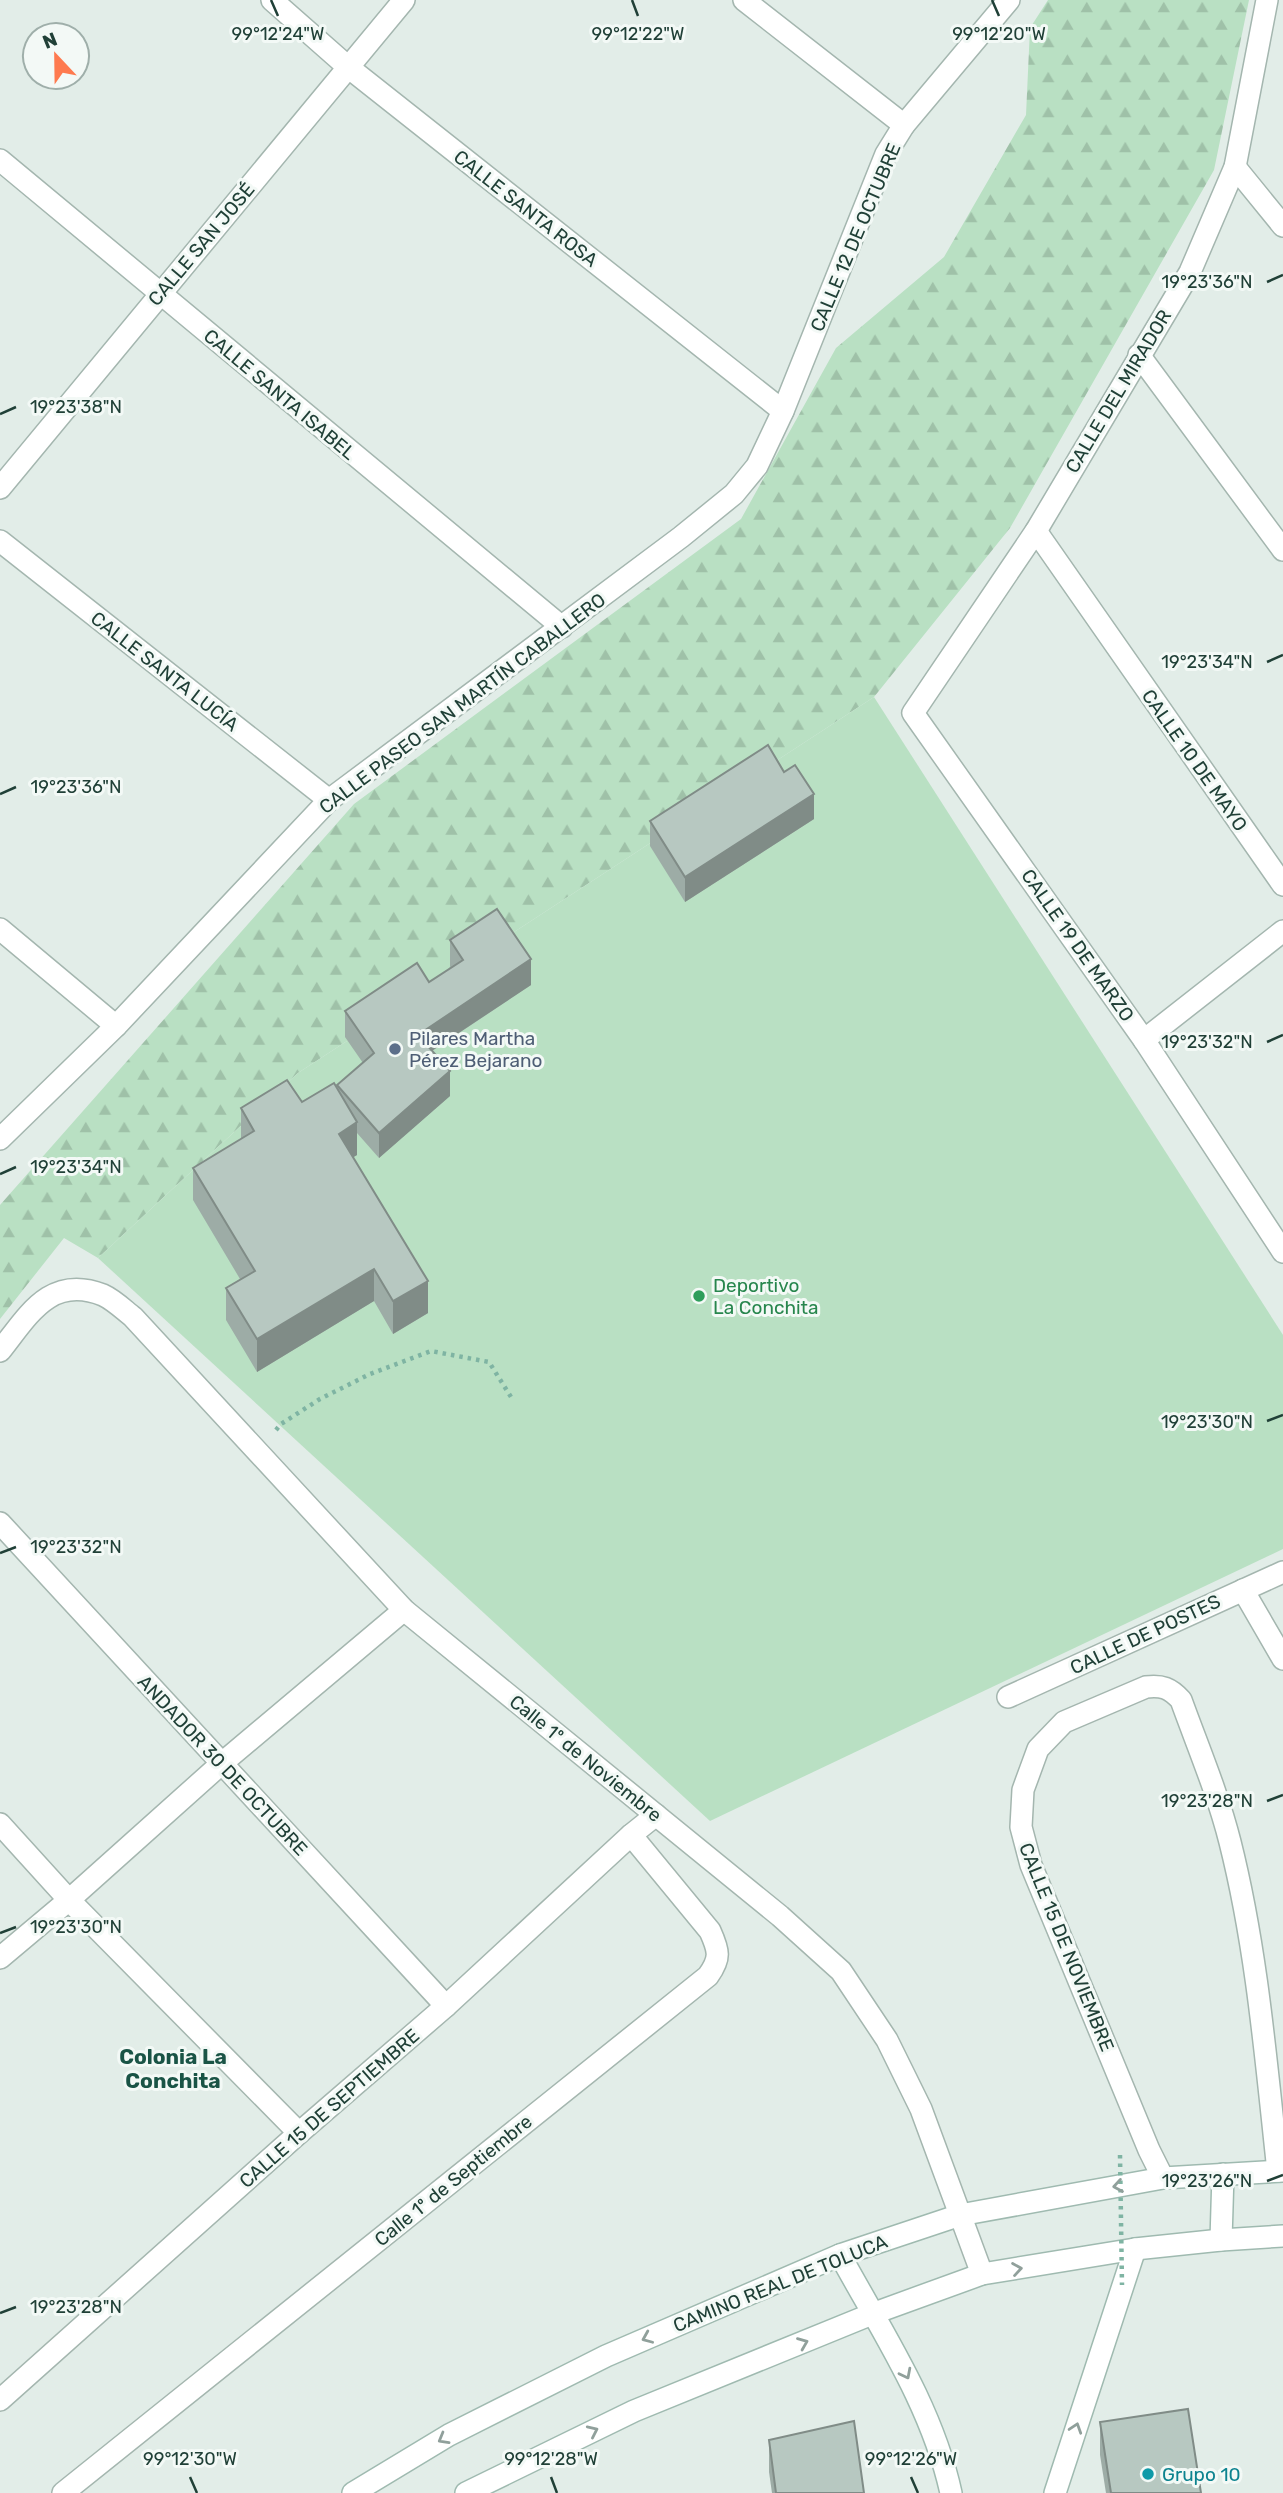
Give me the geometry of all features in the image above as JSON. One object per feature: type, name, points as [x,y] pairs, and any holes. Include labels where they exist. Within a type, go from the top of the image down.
[{"type":"street","name":"CALLE SANTA ROSA","points":[[272,0],[348,67],[783,411]]},
{"type":"street","name":"CALLE SAN JOSÉ","points":[[0,488],[404,0]]},
{"type":"street","points":[[744,0],[904,125]]},
{"type":"street","name":"CALLE 12 DE OCTUBRE","points":[[734,494],[757,466],[783,411],[886,154],[904,125],[1009,0]]},
{"type":"street","name":"CALLE DEL MIRADOR","points":[[913,713],[1036,531],[1190,272],[1235,167],[1267,0]]},
{"type":"street","name":"CALLE SANTA ISABEL","points":[[0,160],[562,626]]},
{"type":"street","points":[[1235,167],[1283,226]]},
{"type":"street","points":[[1139,355],[1283,550]]},
{"type":"street","name":"CALLE PASEO SAN MARTÍN CABALLERO","points":[[0,1139],[116,1026],[330,800],[681,537],[734,494]]},
{"type":"street","name":"CALLE 10 DE MAYO","points":[[1036,531],[1283,885]]},
{"type":"street","name":"CALLE SANTA LUCÍA","points":[[0,541],[330,800]]},
{"type":"street","name":"CALLE 19 DE MARZO","points":[[913,713],[1144,1040],[1283,1252]]},
{"type":"street","points":[[0,929],[116,1026]]},
{"type":"street","points":[[1144,1040],[1283,931]]},
{"type":"street","name":"Calle 1º de Noviembre","points":[[0,1352],[36,1306],[55,1293],[79,1289],[105,1296],[133,1317],[404,1610],[780,1916],[841,1971],[887,2040],[921,2109],[982,2274]]},
{"type":"street","name":"ANDADOR 30 DE OCTUBRE","points":[[0,1523],[446,2006]]},
{"type":"street","name":"CALLE DE POSTES","points":[[1008,1697],[1283,1572]]},
{"type":"street","points":[[1243,1590],[1283,1660]]},
{"type":"street","points":[[0,1958],[221,1764],[404,1610]]},
{"type":"street","name":"CALLE 15 DE NOVIEMBRE","points":[[1163,2178],[1031,1865],[1021,1827],[1023,1790],[1038,1749],[1065,1722],[1146,1687],[1160,1685],[1172,1690],[1181,1700],[1230,1842],[1261,2012],[1281,2171]]},
{"type":"street","name":"CALLE 15 DE SEPTIEMBRE","points":[[0,2400],[299,2133],[446,2006],[656,1815]]},
{"type":"street","points":[[0,1824],[68,1900],[299,2133]]},
{"type":"street","name":"Calle 1º de Septiembre","points":[[63,2493],[708,1976],[717,1964],[718,1948],[710,1931],[631,1835]]},
{"type":"street","name":"CAMINO REAL DE TOLUCA","points":[[353,2493],[449,2435],[606,2356],[840,2255],[960,2215],[1163,2178],[1281,2171]]},
{"type":"street","points":[[1221,2240],[1223,2174]]},
{"type":"street","points":[[466,2493],[634,2411],[872,2314],[982,2274],[1135,2249],[1283,2236]]},
{"type":"street","points":[[1055,2493],[1135,2249]]},
{"type":"street","points":[[840,2255],[925,2410],[944,2462],[951,2493]]},
{"type":"path","points":[[258,1453],[281,1424],[320,1399],[370,1374],[431,1351],[489,1362],[512,1397]]},
{"type":"path","points":[[1120,2155],[1122,2285]]},
{"type":"green space","points":[[1048,0],[1249,0],[1214,170],[1010,528],[874,697],[298,1073],[98,1258],[64,1238],[0,1319],[0,1205],[354,804],[741,519],[836,348],[944,257],[1026,115],[1030,28]]},
{"type":"green space","name":"Deportivo La Conchita","points":[[874,697],[1283,1335],[1283,1549],[710,1821],[98,1258],[298,1073]]},
{"type":"building","points":[[768,745],[784,772],[795,765],[814,794],[685,877],[650,821]]},
{"type":"building","name":"Pilares Martha Pérez Bejarano","points":[[497,909],[531,959],[418,1035],[450,1071],[379,1133],[337,1085],[374,1053],[345,1011],[417,963],[429,982],[463,960],[450,940]]},
{"type":"building","points":[[287,1080],[302,1102],[334,1083],[357,1122],[339,1134],[428,1281],[393,1301],[374,1269],[257,1339],[226,1288],[255,1271],[193,1168],[254,1131],[241,1108]]},
{"type":"building","points":[[1188,2409],[1201,2493],[1111,2493],[1100,2422]]},
{"type":"building","points":[[854,2421],[864,2493],[776,2493],[769,2440]]},
{"type":"place","name":"Pilares Martha Pérez Bejarano","points":[[395,1049]]},
{"type":"place","name":"Deportivo La Conchita","points":[[699,1296]]},
{"type":"place","name":"Grupo 10","points":[[1148,2474]]},
{"type":"district","name":"Colonia La Conchita","points":[[173,2069]]}]
